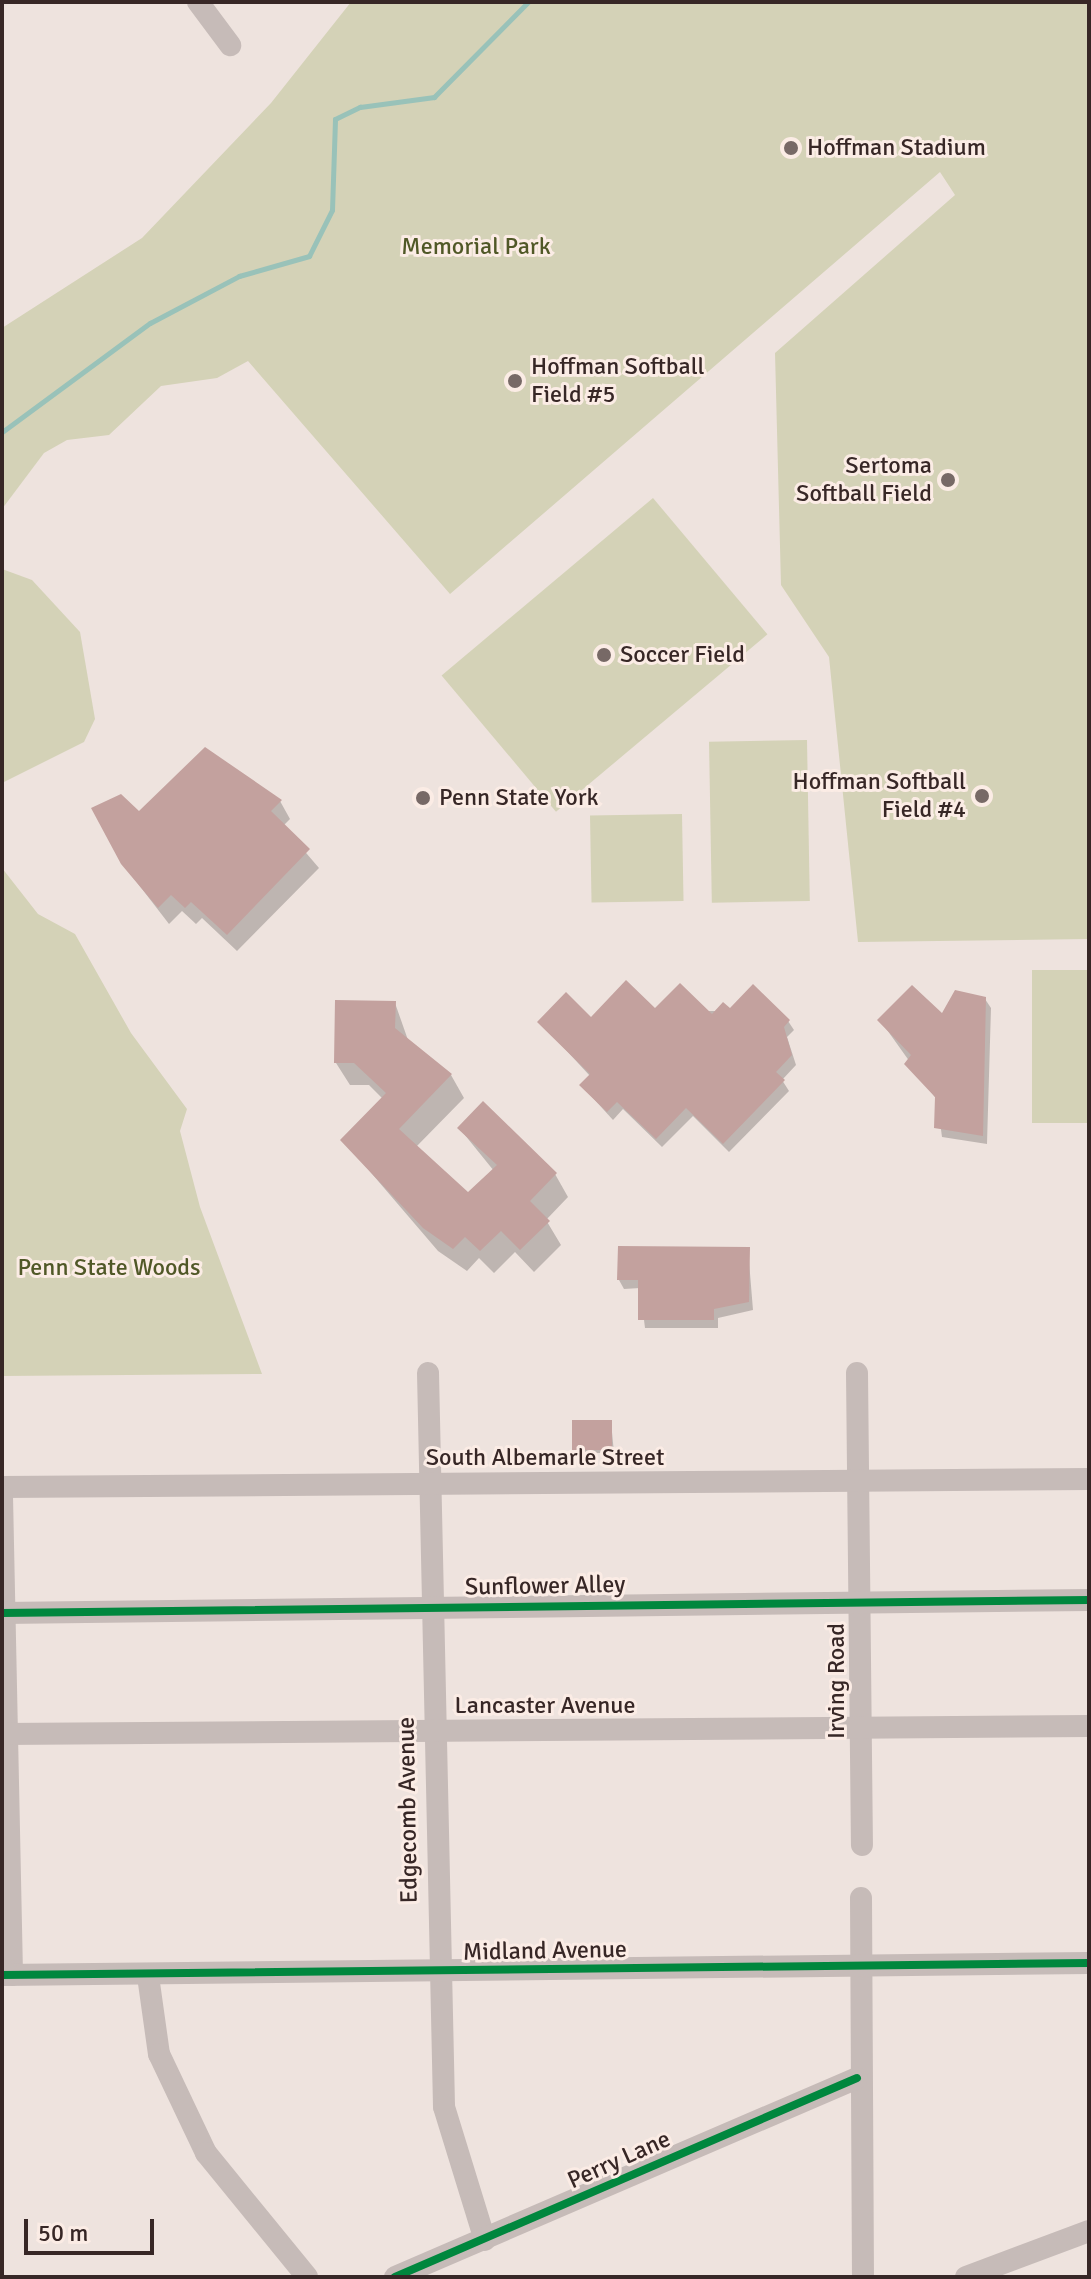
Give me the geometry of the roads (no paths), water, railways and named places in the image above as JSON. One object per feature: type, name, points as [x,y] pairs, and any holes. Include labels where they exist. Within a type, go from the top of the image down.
[{"type":"street","points":[[198,2],[230,45]]},
{"type":"street","name":"Edgecomb Avenue","points":[[428,1373],[436,1973],[444,2107],[485,2240]]},
{"type":"street","name":"Irving Road","points":[[857,1373],[856,1729],[862,1845]]},
{"type":"street","name":"South Albemarle Street","points":[[2,1487],[1089,1479]]},
{"type":"street","points":[[2,1496],[7,1975]]},
{"type":"street","name":"Sunflower Alley","points":[[3,1613],[1089,1600]]},
{"type":"street","name":"Lancaster Avenue","points":[[4,1734],[1089,1726]]},
{"type":"street","points":[[861,1898],[857,2078],[863,2277]]},
{"type":"street","name":"Midland Avenue","points":[[7,1975],[436,1973],[858,1963],[1089,1963]]},
{"type":"street","points":[[148,1976],[159,2054],[206,2153],[307,2277]]},
{"type":"street","name":"Perry Lane","points":[[395,2277],[857,2078]]},
{"type":"street","points":[[966,2277],[1089,2231]]},
{"type":"waterway","points":[[2,432],[150,323],[239,276],[309,256],[332,210],[335,119],[360,107],[434,97],[528,2]]},
{"type":"place","name":"Hoffman Stadium","points":[[791,148]]},
{"type":"place","name":"Hoffman Softball Field #5","points":[[515,381]]},
{"type":"place","name":"Sertoma Softball Field","points":[[948,480]]},
{"type":"place","name":"Soccer Field","points":[[604,655]]},
{"type":"place","name":"Hoffman Softball Field #4","points":[[982,796]]},
{"type":"place","name":"Penn State York","points":[[423,798]]},
{"type":"park label","name":"Memorial Park","points":[[476,247]]},
{"type":"park label","name":"Penn State Woods","points":[[109,1268]]}]
